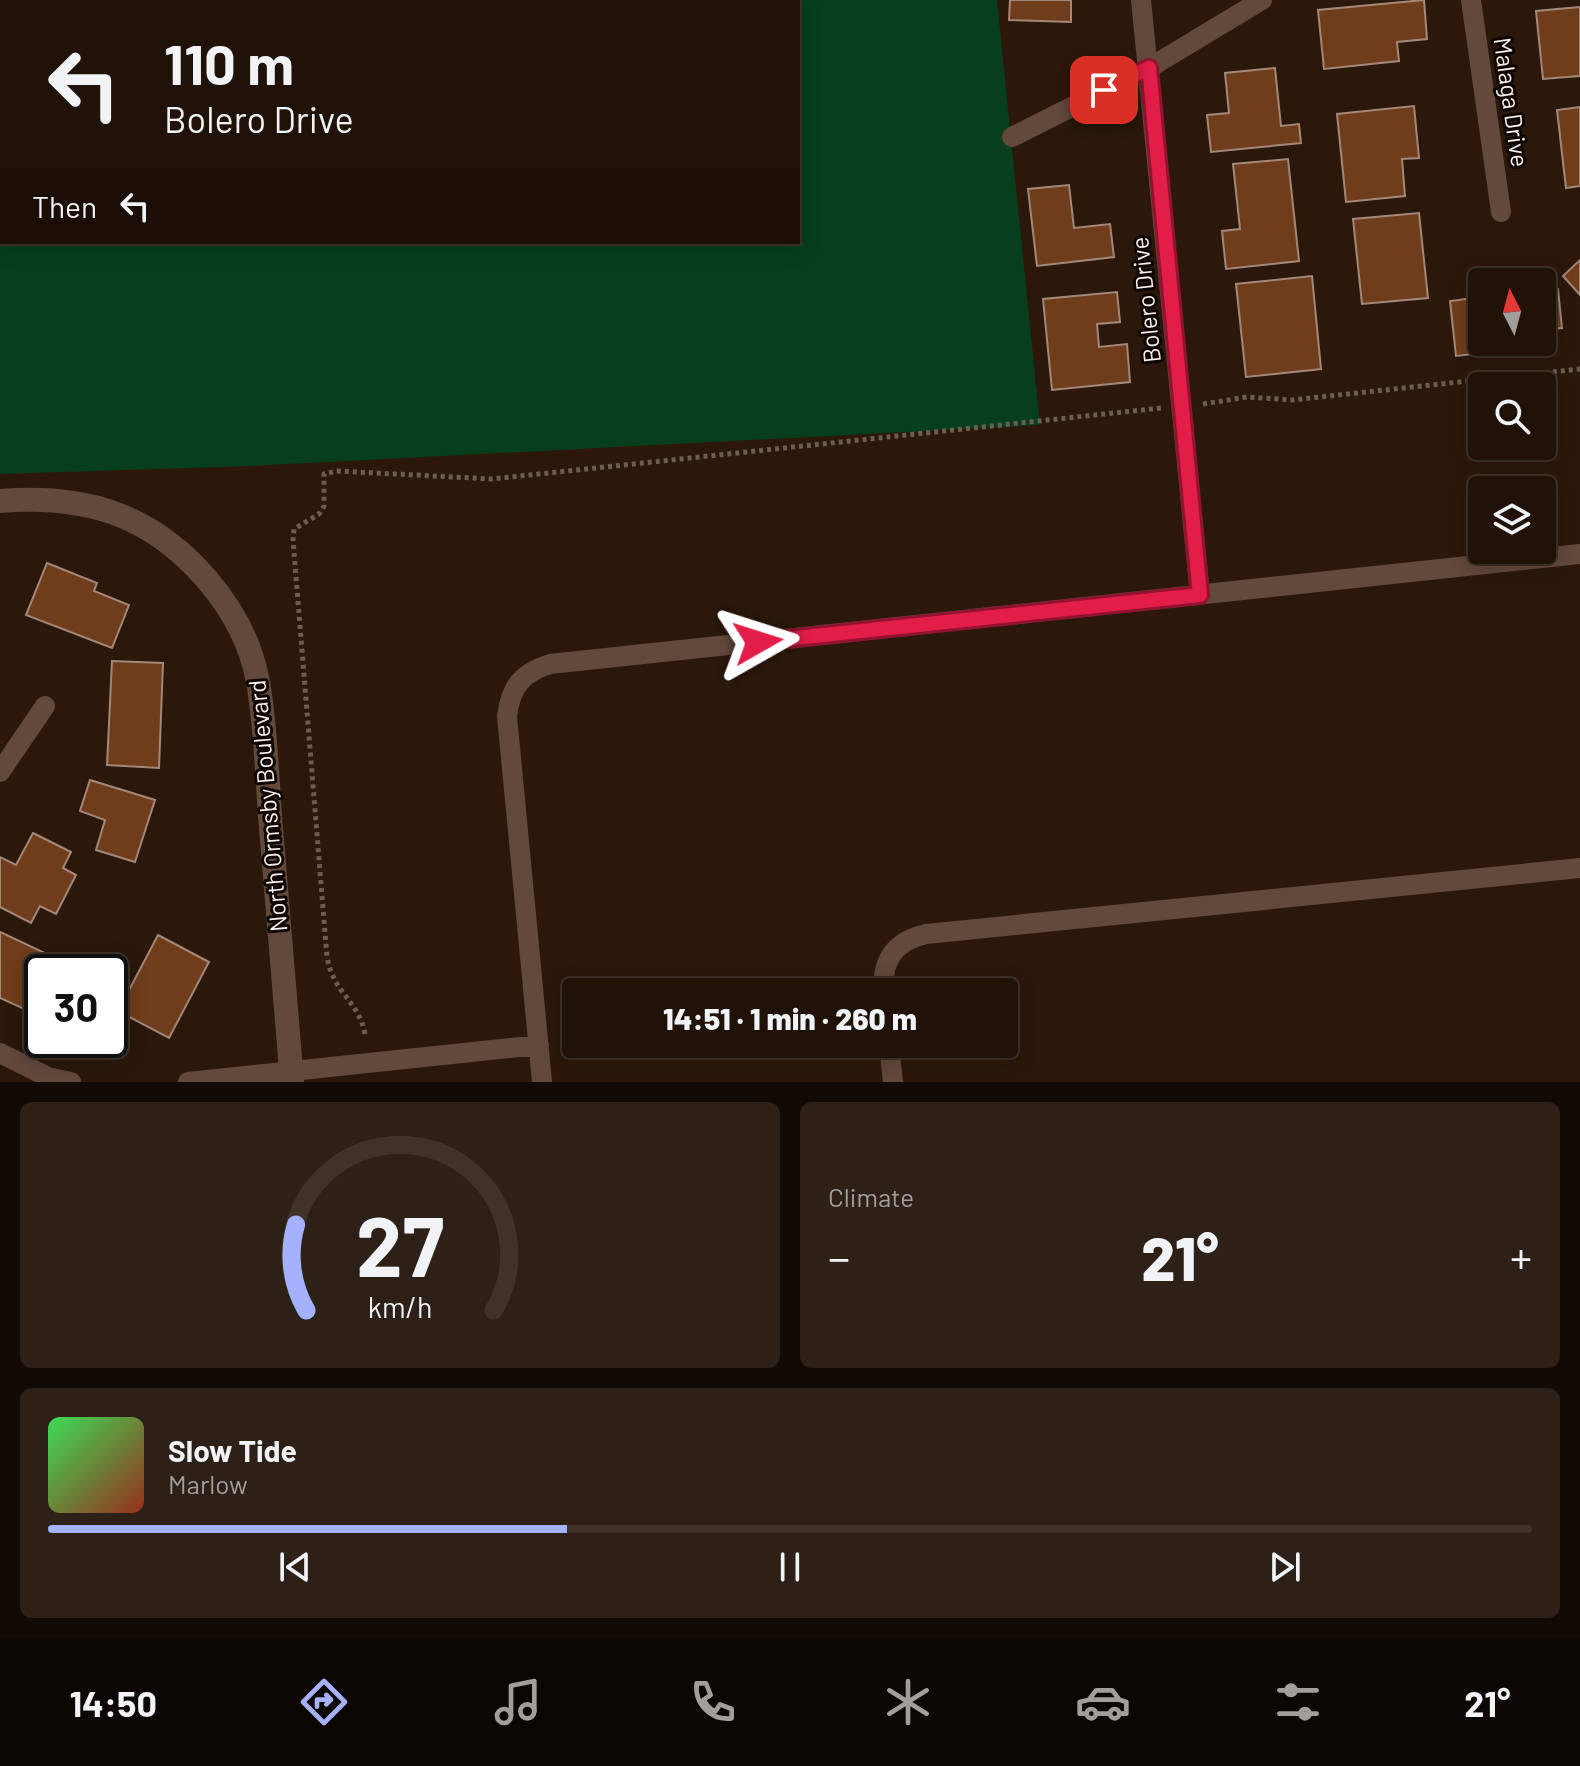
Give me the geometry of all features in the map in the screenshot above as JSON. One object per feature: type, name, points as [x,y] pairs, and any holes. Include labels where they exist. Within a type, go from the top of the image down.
[{"type":"street","name":"Bolero Drive","points":[[1141,0],[1200,595]]},
{"type":"street","points":[[1012,137],[1149,68],[1262,0]]},
{"type":"street","name":"Malaga Drive","points":[[1471,0],[1501,212]]},
{"type":"street","name":"North Ormsby Boulevard","points":[[0,501],[68,501],[113,513],[140,525],[182,555],[214,589],[250,653],[258,682],[292,1078]]},
{"type":"street","points":[[542,1082],[507,716],[509,702],[521,677],[550,664],[1580,554]]},
{"type":"street","points":[[0,772],[45,706]]},
{"type":"street","points":[[886,978],[890,954],[899,943],[926,934],[1580,868]]},
{"type":"street","points":[[188,1082],[292,1078],[539,1045]]},
{"type":"street","points":[[0,1053],[48,1077],[71,1082]]},
{"type":"street","points":[[890,1058],[893,1082]]},
{"type":"path","points":[[1206,404],[1247,397],[1292,400],[1580,369]]},
{"type":"path","points":[[365,1034],[355,1007],[334,985],[327,957],[293,540],[294,529],[319,514],[324,506],[324,474],[337,471],[492,479],[1157,409]]},
{"type":"green space","points":[[800,0],[997,0],[1040,425],[251,466],[0,474],[0,244],[800,244]]},
{"type":"building","points":[[1010,0],[1071,0],[1071,22],[1009,20]]},
{"type":"building","points":[[1424,0],[1427,39],[1397,42],[1399,61],[1324,69],[1318,10]]},
{"type":"building","points":[[1580,7],[1580,76],[1543,79],[1536,11]]},
{"type":"building","points":[[1275,68],[1281,126],[1299,124],[1301,143],[1211,152],[1207,115],[1229,113],[1225,73]]},
{"type":"building","points":[[1414,106],[1419,158],[1402,159],[1405,196],[1346,202],[1337,114]]},
{"type":"building","points":[[1580,107],[1580,186],[1566,188],[1557,110]]},
{"type":"building","points":[[1288,159],[1299,261],[1226,269],[1222,231],[1240,229],[1233,164]]},
{"type":"building","points":[[1069,185],[1074,228],[1110,224],[1114,257],[1037,266],[1028,189]]},
{"type":"building","points":[[1419,213],[1428,298],[1362,304],[1353,219]]},
{"type":"building","points":[[1580,260],[1580,295],[1563,276]]},
{"type":"building","points":[[1312,276],[1321,369],[1246,377],[1236,284]]},
{"type":"building","points":[[1556,289],[1562,328],[1556,329]]},
{"type":"building","points":[[1117,292],[1120,322],[1097,324],[1099,347],[1127,344],[1130,382],[1052,390],[1043,299]]},
{"type":"building","points":[[1468,299],[1468,355],[1456,356],[1450,301]]},
{"type":"building","points":[[47,563],[97,583],[94,591],[129,605],[112,648],[26,615]]},
{"type":"building","points":[[112,661],[163,663],[159,768],[107,765]]},
{"type":"building","points":[[90,780],[155,800],[135,862],[96,850],[105,820],[80,811]]},
{"type":"building","points":[[33,833],[71,852],[63,868],[76,875],[56,914],[40,906],[31,923],[0,907],[0,857],[16,865]]},
{"type":"building","points":[[0,932],[47,954],[24,954],[24,1009],[0,998]]},
{"type":"building","points":[[158,935],[209,962],[169,1038],[128,1016],[128,992]]},
{"type":"route","points":[[758,642],[1200,595],[1149,68],[1104,90]]}]
